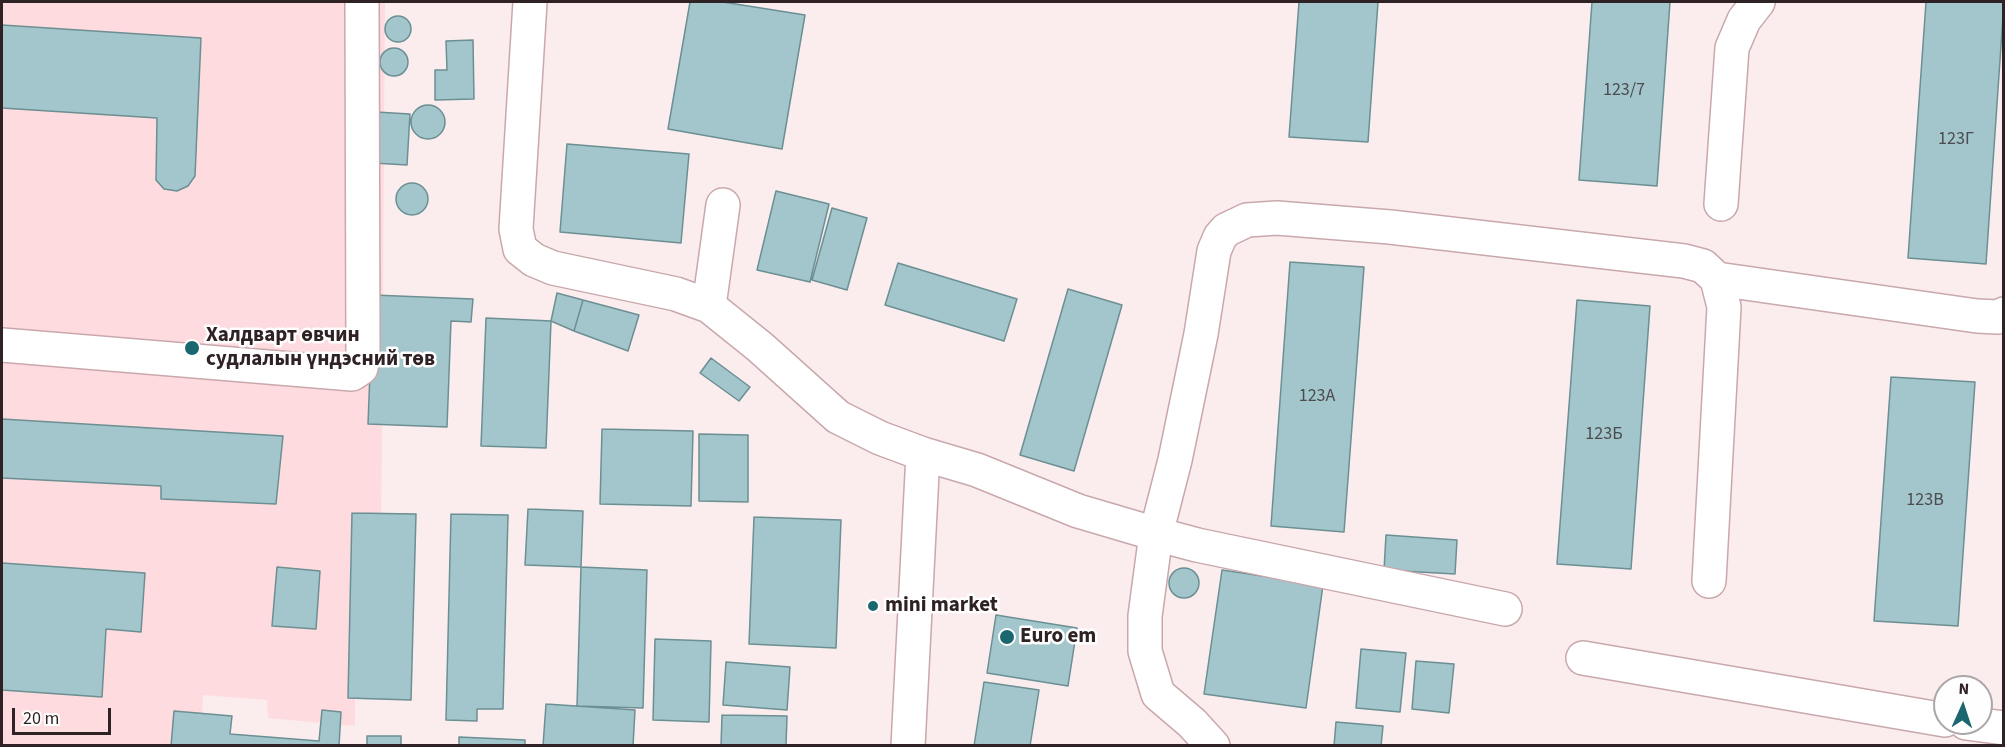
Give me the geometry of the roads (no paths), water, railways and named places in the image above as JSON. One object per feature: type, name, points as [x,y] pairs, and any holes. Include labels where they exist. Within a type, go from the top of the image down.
[{"type":"street","points":[[2,345],[351,374],[361,368],[363,354],[362,2]]},
{"type":"street","points":[[530,2],[516,229],[520,249],[534,260],[553,268],[666,291],[709,306],[760,347],[838,417],[880,438],[977,471],[1078,511],[1197,545],[1505,609]]},
{"type":"street","points":[[1721,204],[1732,48],[1744,20],[1758,2]]},
{"type":"street","points":[[709,306],[723,205]]},
{"type":"street","points":[[1214,746],[1192,723],[1158,694],[1145,651],[1145,616],[1156,534],[1177,449],[1201,334],[1214,251],[1220,237],[1235,225],[1246,220],[1277,218],[1390,227],[1684,261],[1703,266],[1717,279],[1724,307],[1709,581]]},
{"type":"street","points":[[1717,279],[1977,316],[1998,317],[2004,314]]},
{"type":"street","points":[[908,746],[923,454]]},
{"type":"street","points":[[1583,658],[1933,718]]},
{"type":"place","name":"Халдварт өвчин судлалын үндэсний төв","points":[[192,348]]},
{"type":"place","name":"mini market","points":[[873,606]]},
{"type":"place","name":"Euro em","points":[[1007,637]]}]
